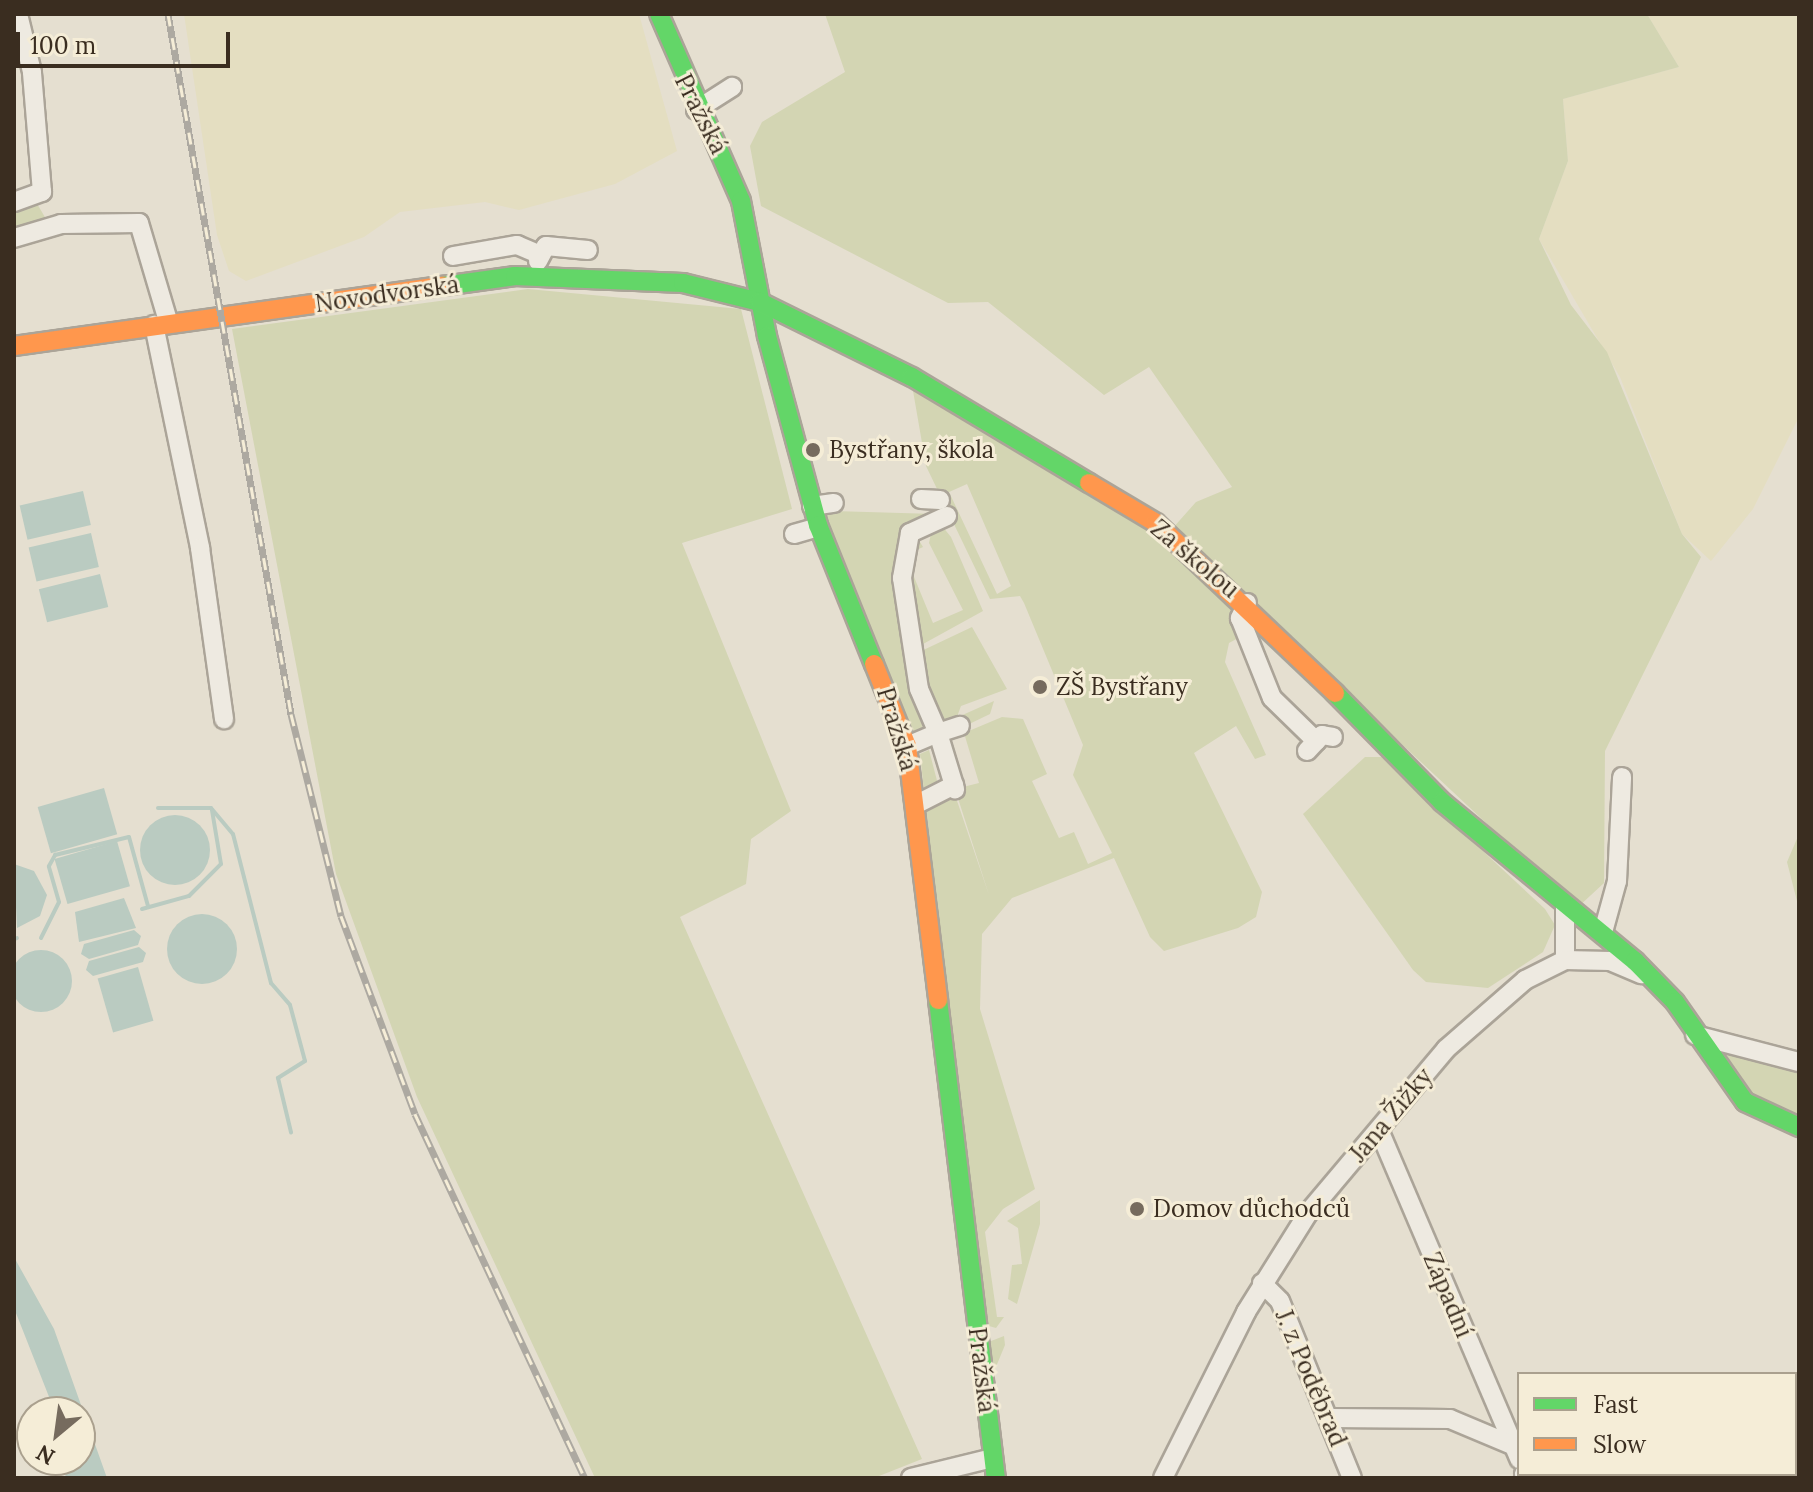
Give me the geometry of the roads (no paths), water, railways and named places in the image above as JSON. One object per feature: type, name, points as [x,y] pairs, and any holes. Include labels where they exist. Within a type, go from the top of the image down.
[{"type":"street","points":[[18,14],[32,72],[42,192],[61,224]]},
{"type":"street","name":"Pražská","points":[[659,14],[696,110],[741,201],[760,302],[818,527],[907,746],[996,1478]]},
{"type":"street","points":[[696,110],[732,87]]},
{"type":"street","points":[[14,202],[42,192]]},
{"type":"street","points":[[14,238],[61,224],[139,223],[162,325],[200,548],[224,719]]},
{"type":"street","points":[[453,256],[517,245],[538,254]]},
{"type":"street","points":[[538,254],[546,246],[588,250]]},
{"type":"street","points":[[538,254],[540,276]]},
{"type":"street","name":"Novodvorská","points":[[14,346],[540,276],[683,283],[760,302]]},
{"type":"street","name":"Za školou","points":[[760,302],[1070,466],[1156,523],[1247,603],[1442,802],[1603,932],[1658,985],[1745,1102],[1799,1127]]},
{"type":"street","points":[[812,506],[834,503]]},
{"type":"street","points":[[915,805],[954,787],[938,733],[911,665],[901,555],[910,533],[935,510],[923,547]]},
{"type":"street","points":[[794,534],[818,527]]},
{"type":"street","points":[[1247,603],[1240,618],[1272,698],[1319,743]]},
{"type":"street","points":[[907,746],[960,726]]},
{"type":"street","points":[[1603,932],[1617,881],[1622,777]]},
{"type":"street","points":[[1565,904],[1565,960]]},
{"type":"street","name":"Jana Žižky","points":[[1163,1478],[1262,1283],[1308,1213],[1474,1023],[1525,980],[1565,960],[1610,961],[1658,985]]},
{"type":"street","points":[[1695,1035],[1799,1062]]},
{"type":"street","name":"Západní","points":[[1379,1130],[1517,1450]]},
{"type":"street","name":"J. z Poděbrad","points":[[1262,1283],[1280,1301],[1331,1418],[1352,1478]]},
{"type":"street","points":[[1331,1418],[1450,1419],[1517,1452]]},
{"type":"street","points":[[911,1478],[993,1458]]},
{"type":"waterway","points":[[158,808],[211,808],[233,834],[271,983],[290,1005],[305,1061],[278,1078],[291,1132]]},
{"type":"waterway","points":[[142,909],[189,896],[221,864],[212,810]]},
{"type":"waterway","points":[[41,938],[59,902],[49,866],[55,855],[129,837],[148,906]]},
{"type":"railway","points":[[168,14],[291,714],[341,916],[415,1114],[585,1478]]},
{"type":"place","name":"Bystřany, škola","points":[[813,450]]},
{"type":"place","name":"ZŠ Bystřany","points":[[1040,687]]},
{"type":"place","name":"Domov důchodců","points":[[1137,1209]]}]
